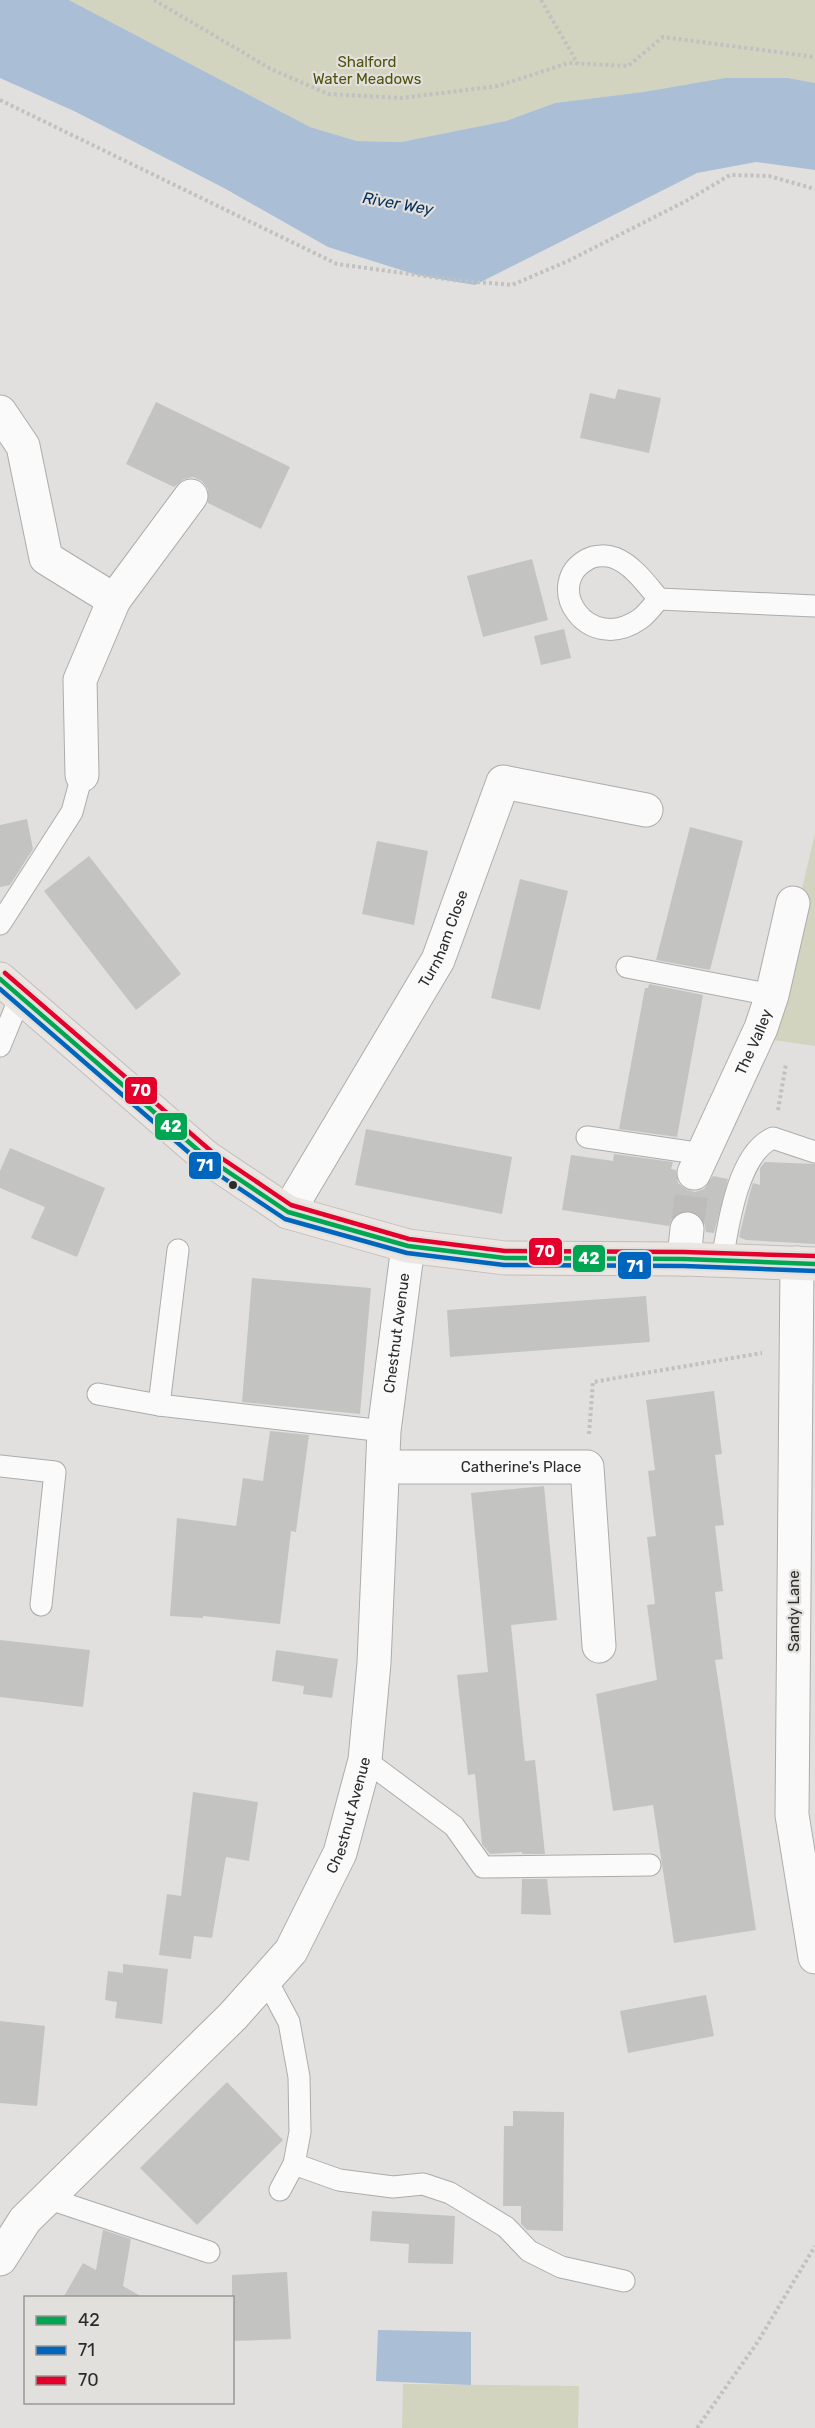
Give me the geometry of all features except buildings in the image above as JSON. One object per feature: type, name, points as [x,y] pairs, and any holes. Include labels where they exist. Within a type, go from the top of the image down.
[{"type":"main road","points":[[10,988],[206,1157],[288,1212],[408,1246],[505,1258],[686,1244],[722,1261],[806,1263]]},
{"type":"street","points":[[0,412],[23,446],[46,558],[114,600]]},
{"type":"street","points":[[82,775],[80,680],[114,600],[191,496]]},
{"type":"street","name":"Turnham Close","points":[[288,1212],[438,960],[503,782],[646,810]]},
{"type":"street","name":"The Valley","points":[[699,1164],[750,1054],[772,994],[793,903]]},
{"type":"street","name":"Chestnut Avenue","points":[[0,2259],[25,2220],[233,2016],[291,1951],[340,1853],[365,1760],[374,1663],[384,1431],[408,1246]]},
{"type":"street","name":"Sandy Lane","points":[[806,1263],[796,1347],[792,1815],[815,1957]]},
{"type":"street","name":"Catherine's Place","points":[[383,1467],[587,1467],[599,1646]]},
{"type":"lane","points":[[659,598],[815,606]]},
{"type":"lane","points":[[0,924],[72,812],[82,775]]},
{"type":"lane","points":[[627,967],[772,994]]},
{"type":"lane","points":[[0,1046],[10,988]]},
{"type":"lane","points":[[587,1137],[699,1164]]},
{"type":"lane","points":[[722,1261],[733,1198],[761,1143],[773,1138],[815,1152]]},
{"type":"lane","points":[[159,1405],[178,1250]]},
{"type":"lane","points":[[98,1394],[159,1405],[384,1431]]},
{"type":"lane","points":[[0,1466],[55,1472],[40,1605]]},
{"type":"lane","points":[[365,1760],[454,1826],[483,1867],[650,1864]]},
{"type":"lane","points":[[266,1979],[289,2022],[299,2077],[300,2132],[294,2164],[280,2190]]},
{"type":"lane","points":[[294,2164],[339,2180],[393,2187],[423,2184],[450,2193],[506,2227],[529,2251],[561,2267],[624,2281]]},
{"type":"lane","points":[[47,2198],[209,2252]]},
{"type":"path","points":[[154,0],[271,69],[328,94],[401,98],[498,86],[568,63],[578,66],[628,66],[663,37],[815,57]]},
{"type":"path","points":[[541,0],[578,66]]},
{"type":"path","points":[[0,100],[337,264],[454,280],[512,285],[568,261],[688,200],[730,175],[769,176],[815,189]]},
{"type":"path","points":[[587,1467],[593,1382],[796,1347]]},
{"type":"path","points":[[697,2428],[757,2343],[815,2246]]},
{"type":"green space","name":"Shalford Water Meadows","points":[[69,0],[815,0],[815,83],[788,78],[725,78],[643,92],[555,103],[506,121],[401,142],[357,141],[310,127]]},
{"type":"green space","points":[[815,833],[815,1046],[767,1039]]},
{"type":"green space","points":[[403,2384],[579,2386],[578,2428],[402,2428]]},
{"type":"water","name":"River Wey","points":[[0,0],[69,0],[310,127],[357,141],[401,142],[506,121],[555,103],[643,92],[725,78],[788,78],[815,83],[815,170],[756,162],[697,173],[475,285],[417,275],[328,247],[224,188],[74,111],[0,78]]},
{"type":"water","points":[[378,2330],[471,2332],[471,2385],[376,2381]]},
{"type":"tunnel","points":[[687,1229],[694,1173]]},
{"type":"transit line","name":"70","points":[[5,973],[211,1151],[291,1205],[409,1239],[505,1251],[684,1252],[815,1256]]},
{"type":"transit line","name":"42","points":[[0,979],[206,1157],[288,1212],[408,1246],[505,1258],[684,1259],[815,1264]]},
{"type":"transit line","name":"71","points":[[0,989],[201,1163],[285,1219],[407,1253],[504,1265],[684,1266],[815,1271]]}]
